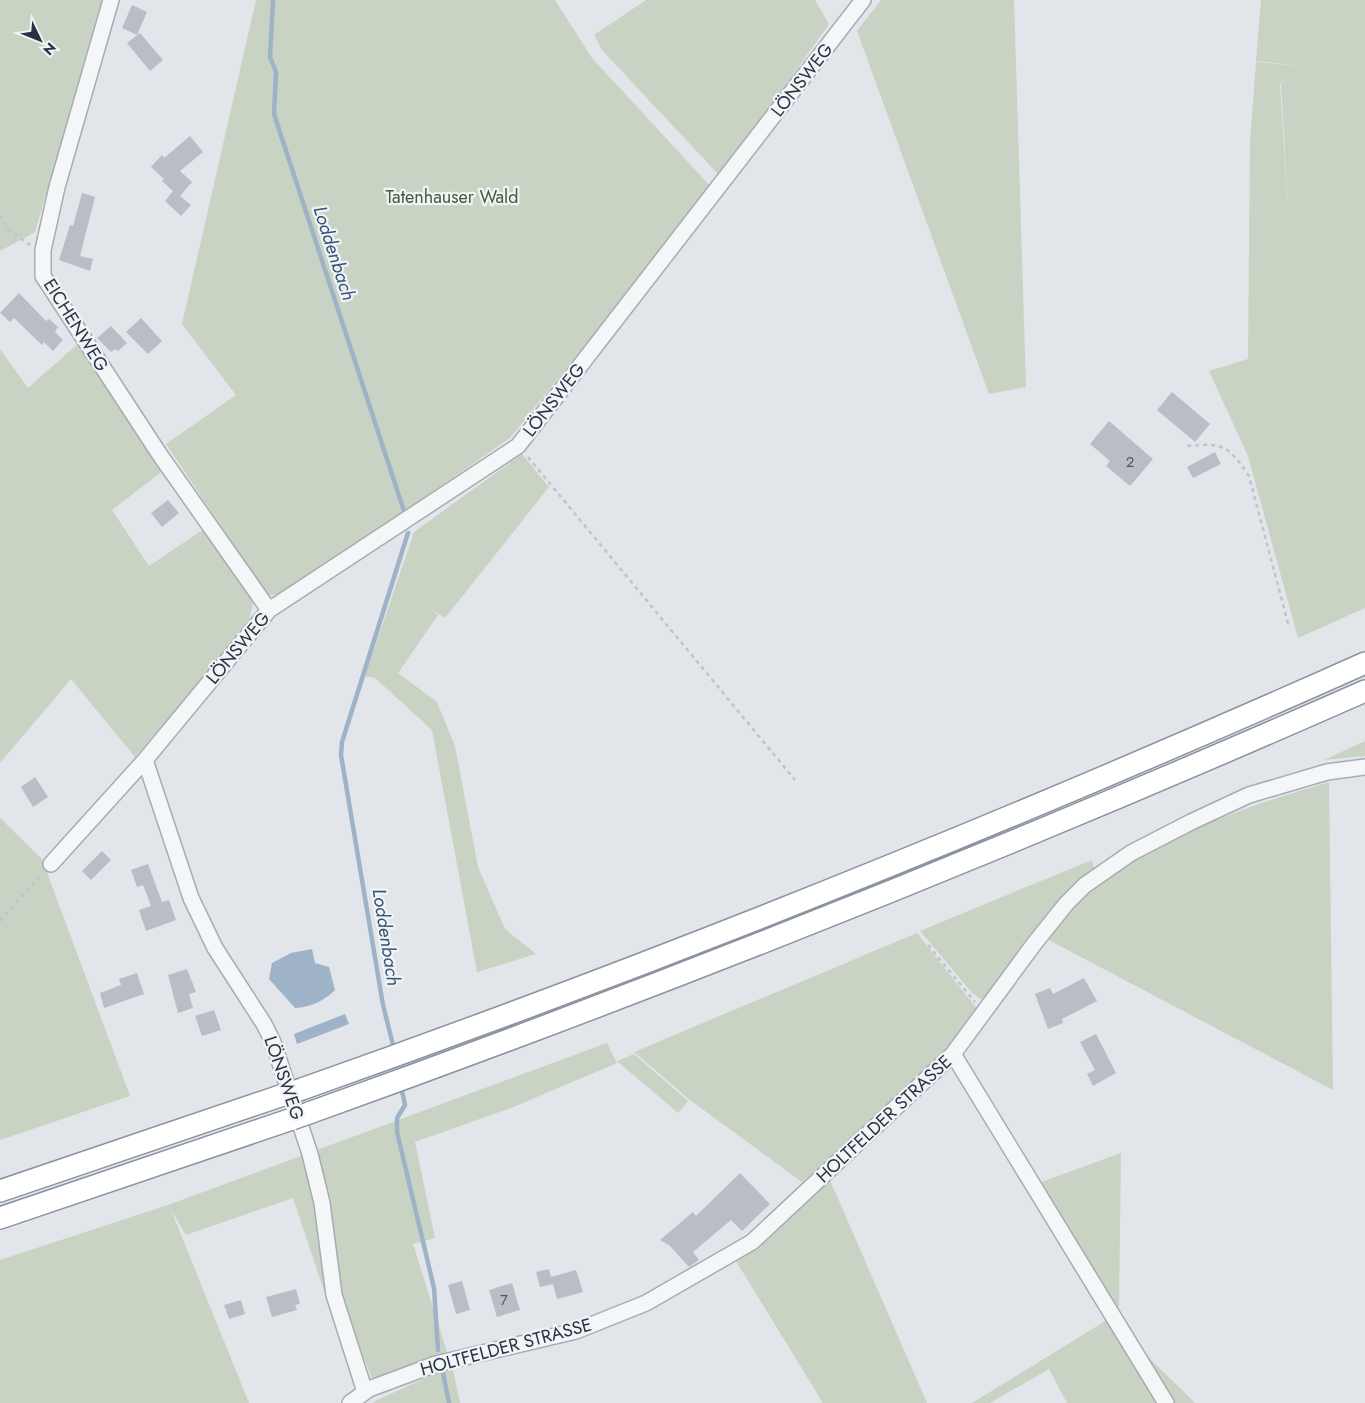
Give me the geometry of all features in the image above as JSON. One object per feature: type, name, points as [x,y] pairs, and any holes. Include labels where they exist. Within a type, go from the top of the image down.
[{"type":"highway","points":[[0,1192],[416,1049],[622,973],[821,895],[1194,740],[1365,663]]},
{"type":"highway","points":[[0,1218],[301,1116],[628,996],[829,918],[1198,764],[1365,691]]},
{"type":"street","name":"EICHENWEG","points":[[111,0],[57,187],[43,250],[44,276],[160,455],[269,610]]},
{"type":"street","name":"LÖNSWEG","points":[[365,1392],[334,1295],[322,1203],[310,1154],[273,1042],[264,1024],[215,948],[191,898],[145,760],[269,610],[518,446],[863,0]]},
{"type":"street","points":[[51,864],[145,760]]},
{"type":"street","name":"HOLTFELDER STRASSE","points":[[350,1403],[365,1392],[436,1364],[576,1331],[646,1303],[752,1242],[953,1054],[1066,904],[1085,885],[1131,853],[1249,795],[1327,772],[1365,767]]},
{"type":"street","points":[[953,1054],[1166,1403]]},
{"type":"path","points":[[0,215],[9,230],[25,244],[43,250]]},
{"type":"path","points":[[1187,446],[1212,444],[1226,449],[1239,461],[1249,476],[1289,627]]},
{"type":"path","points":[[518,446],[794,780]]},
{"type":"path","points":[[0,920],[51,864]]},
{"type":"path","points":[[928,944],[983,1013]]},
{"type":"green space","points":[[0,0],[102,0],[35,232],[0,251]]},
{"type":"green space","name":"Tatenhauser Wald","points":[[256,0],[555,0],[592,58],[712,188],[510,438],[285,594],[267,595],[166,444],[236,395],[182,324]]},
{"type":"green space","points":[[646,0],[815,0],[829,24],[725,171],[717,173],[602,50],[594,35]]},
{"type":"green space","points":[[881,0],[1014,0],[1026,387],[989,394],[857,31]]},
{"type":"green space","points":[[1261,0],[1365,0],[1365,608],[1298,638],[1248,456],[1209,371],[1248,359],[1250,141],[1256,62],[1303,66],[1256,61]],"holes":[[[1295,72],[1281,84],[1290,239],[1280,84]]]},
{"type":"green space","points":[[80,342],[164,470],[112,510],[149,566],[204,529],[254,599],[248,624],[135,757],[71,679],[0,763],[0,349],[28,388]]},
{"type":"green space","points":[[522,454],[549,487],[445,618],[430,608],[438,615],[398,673],[437,702],[455,746],[478,867],[505,929],[536,954],[477,972],[432,730],[375,678],[365,676],[414,532]]},
{"type":"green space","points":[[1365,741],[1365,756],[1324,760]]},
{"type":"green space","points":[[1329,782],[1333,1090],[1045,938],[1073,906],[1100,883],[1161,845],[1194,829],[1261,803]]},
{"type":"green space","points":[[0,818],[42,859],[130,1096],[0,1140]]},
{"type":"green space","points":[[1092,860],[1094,868],[1066,896],[983,1000],[973,994],[920,931]]},
{"type":"green space","points":[[917,933],[981,1014],[951,1052],[802,1182],[690,1100],[634,1052]]},
{"type":"green space","points":[[607,1043],[617,1063],[511,1108],[415,1142],[435,1238],[413,1244],[447,1352],[373,1381],[345,1310],[333,1318],[293,1198],[186,1235],[171,1210],[249,1403],[0,1403],[0,1260],[168,1205]]},
{"type":"green space","points":[[634,1054],[688,1101],[678,1113],[617,1061]]},
{"type":"green space","points":[[1121,1153],[1119,1306],[1112,1310],[1036,1184]]},
{"type":"green space","points":[[829,1178],[927,1403],[823,1403],[736,1261]]},
{"type":"green space","points":[[1107,1320],[1131,1340],[1195,1403],[1067,1403],[1049,1369],[990,1403],[972,1403]]},
{"type":"green space","points":[[452,1366],[460,1403],[373,1403],[375,1401]]},
{"type":"water","points":[[312,949],[315,963],[329,967],[335,990],[317,1003],[295,1008],[269,979],[272,963],[291,953]]},
{"type":"water","points":[[345,1014],[349,1024],[297,1044],[294,1034]]},
{"type":"building","points":[[132,5],[147,12],[137,35],[122,28]]},
{"type":"building","points":[[140,33],[163,60],[150,71],[127,43]]},
{"type":"building","points":[[190,136],[203,152],[180,171],[192,182],[180,196],[191,205],[181,216],[165,201],[173,191],[151,167],[162,155],[164,158]]},
{"type":"building","points":[[82,193],[95,197],[80,256],[93,259],[90,271],[59,260],[70,225],[73,226]]},
{"type":"building","points":[[19,293],[46,321],[49,319],[58,327],[55,332],[63,340],[53,351],[44,342],[42,345],[14,318],[10,322],[0,313]]},
{"type":"building","points":[[141,318],[162,341],[148,354],[126,332]]},
{"type":"building","points":[[111,326],[127,343],[118,351],[115,349],[111,352],[97,338]]},
{"type":"building","points":[[1172,392],[1210,424],[1195,442],[1157,410]]},
{"type":"building","points":[[1109,421],[1153,459],[1130,486],[1106,466],[1110,461],[1090,444]]},
{"type":"building","points":[[1215,452],[1221,464],[1193,478],[1187,467]]},
{"type":"building","points":[[168,500],[179,513],[162,527],[151,513]]},
{"type":"building","points":[[35,777],[48,797],[33,807],[21,787]]},
{"type":"building","points":[[102,851],[111,860],[91,880],[82,871]]},
{"type":"building","points":[[148,864],[162,902],[169,900],[176,920],[146,931],[139,910],[151,906],[143,885],[137,887],[131,870]]},
{"type":"building","points":[[187,969],[196,992],[189,994],[193,1008],[178,1013],[168,975]]},
{"type":"building","points":[[137,973],[144,994],[104,1008],[100,993],[121,985],[119,979]]},
{"type":"building","points":[[1084,978],[1097,1001],[1062,1019],[1063,1023],[1048,1029],[1035,994],[1050,988],[1053,994]]},
{"type":"building","points":[[214,1010],[221,1030],[202,1036],[195,1016]]},
{"type":"building","points":[[1096,1034],[1116,1073],[1093,1086],[1087,1074],[1095,1070],[1080,1042]]},
{"type":"building","points":[[740,1173],[770,1204],[742,1231],[731,1220],[693,1252],[699,1260],[689,1267],[670,1246],[660,1240],[693,1212],[696,1216]]},
{"type":"building","points":[[549,1269],[551,1277],[576,1270],[583,1292],[557,1299],[553,1284],[540,1287],[536,1272]]},
{"type":"building","points":[[462,1281],[470,1310],[456,1314],[448,1285]]},
{"type":"building","points":[[512,1283],[520,1310],[497,1317],[489,1290]]},
{"type":"building","points":[[296,1289],[300,1304],[295,1305],[297,1310],[272,1317],[266,1297]]},
{"type":"building","points":[[241,1300],[245,1314],[229,1319],[224,1305]]},
{"type":"waterway","name":"Loddenbach","points":[[273,0],[270,57],[276,72],[274,114],[404,511]]},
{"type":"waterway","name":"Loddenbach","points":[[394,1049],[383,1005],[341,755],[342,742],[408,533]]},
{"type":"waterway","name":"Loddenbach","points":[[401,1086],[405,1105],[397,1118],[397,1132],[434,1288],[438,1350]]},
{"type":"waterway","name":"Loddenbach","points":[[443,1373],[449,1403]]}]
